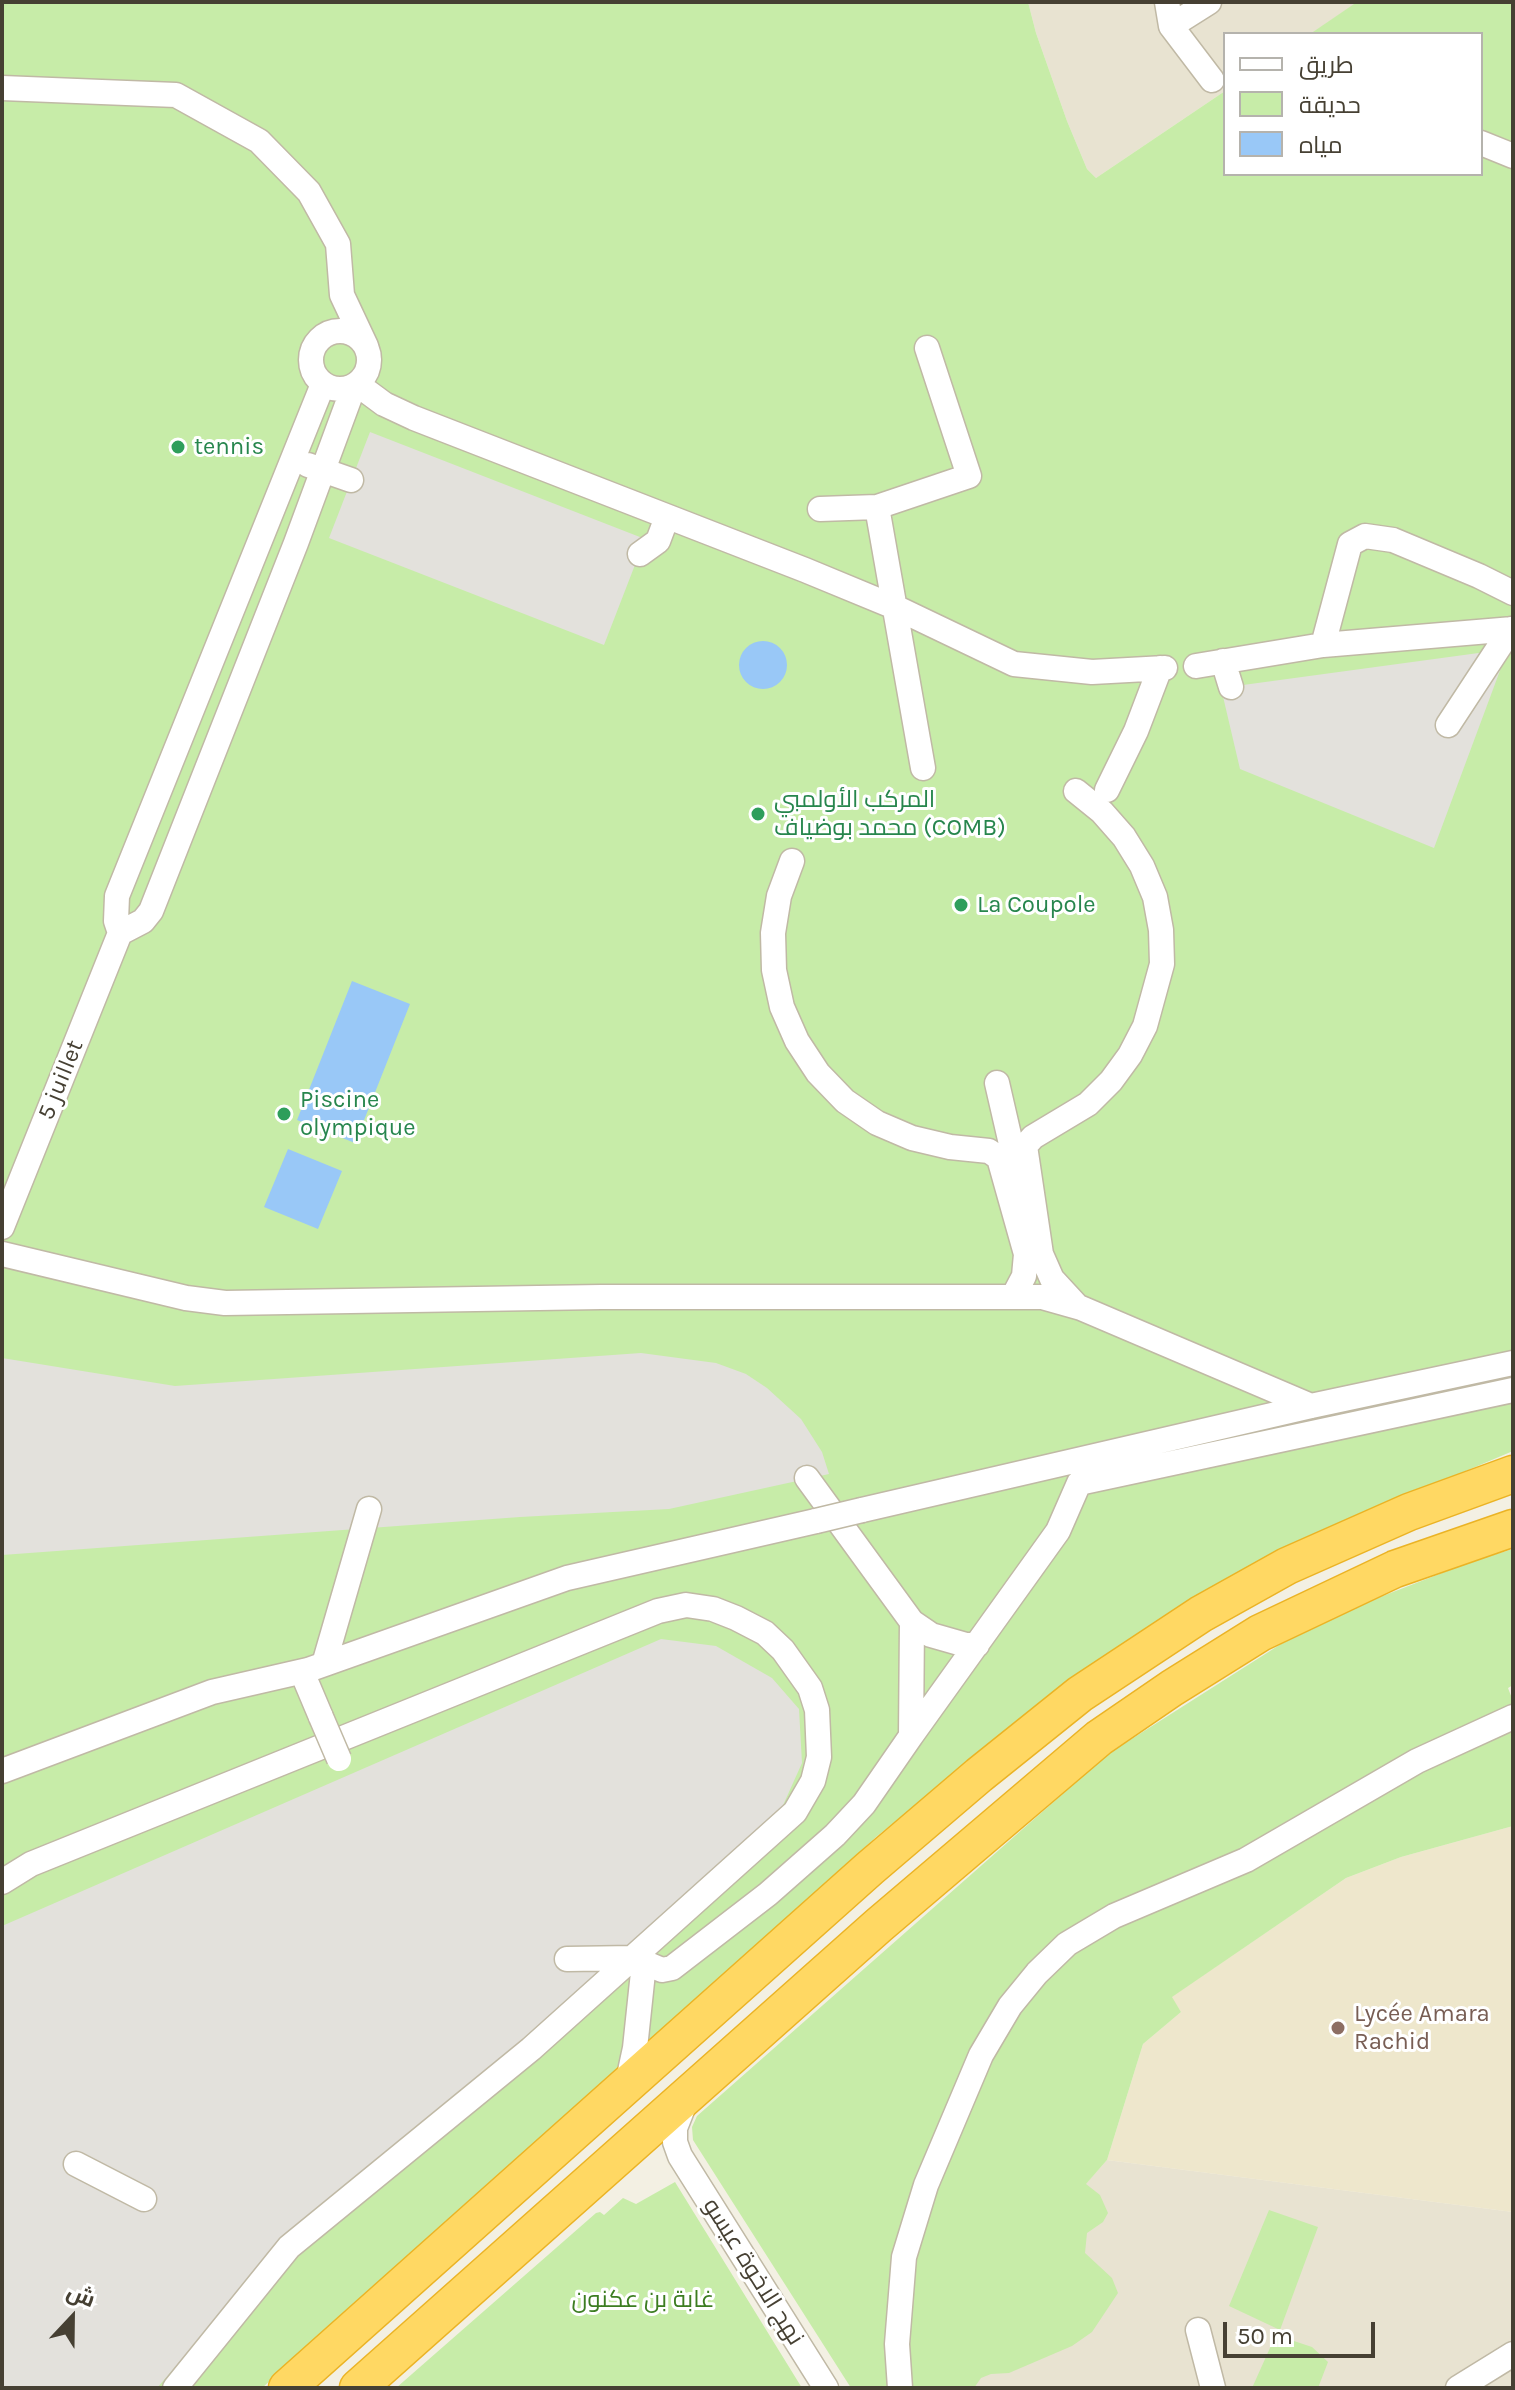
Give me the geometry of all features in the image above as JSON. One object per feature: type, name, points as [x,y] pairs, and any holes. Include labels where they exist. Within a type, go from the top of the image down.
[{"type":"highway","points":[[287,2388],[953,1797],[1049,1717],[1115,1669],[1201,1614],[1287,1566],[1409,1512],[1513,1474]]},
{"type":"highway","points":[[358,2388],[606,2166],[1068,1762],[1134,1713],[1260,1633],[1395,1569],[1513,1528]]},
{"type":"street","points":[[1209,2],[1169,14],[1212,80]]},
{"type":"street","points":[[2,88],[176,95],[259,141],[309,192],[338,244],[342,295],[370,356],[364,377],[355,385],[151,911],[143,921],[120,933],[115,908],[117,896],[323,384]]},
{"type":"street","points":[[1483,144],[1513,156]]},
{"type":"street","points":[[342,295],[325,335],[313,347],[311,356],[314,373],[323,384],[338,389],[355,385],[398,411],[897,608],[1014,664],[1092,672],[1162,668],[1107,790]]},
{"type":"street","points":[[325,335],[348,331],[366,346]]},
{"type":"street","points":[[820,509],[877,507],[969,476],[927,348]]},
{"type":"street","points":[[293,460],[351,480]]},
{"type":"street","points":[[877,507],[923,768]]},
{"type":"street","points":[[640,554],[658,541],[667,517]]},
{"type":"street","points":[[1323,645],[1350,544],[1365,536],[1393,540],[1513,593]]},
{"type":"street","points":[[1196,666],[1323,645],[1512,629]]},
{"type":"street","points":[[1448,725],[1512,629]]},
{"type":"street","points":[[1223,661],[1231,687]]},
{"type":"street","points":[[1014,1295],[1024,1276],[1026,1254],[1023,1205],[1025,1146],[1033,1137],[1088,1104],[1111,1081],[1130,1055],[1145,1026],[1162,964],[1161,930],[1155,897],[1142,866],[1124,837],[1102,812],[1076,791]]},
{"type":"street","points":[[140,842],[174,856]]},
{"type":"street","points":[[792,861],[779,896],[773,933],[774,970],[782,1007],[797,1041],[818,1073],[845,1101],[877,1123],[912,1138],[995,1154],[1003,1163],[1023,1205],[1046,1267],[1060,1290],[1081,1308]]},
{"type":"street","name":"5 juillet","points":[[2,1227],[120,933]]},
{"type":"street","points":[[997,1083],[1023,1205]]},
{"type":"street","points":[[2,1254],[186,1298],[225,1303],[1042,1297],[1081,1308],[1311,1406]]},
{"type":"street","points":[[2,1771],[212,1692],[313,1668],[567,1578],[1311,1406],[1513,1363]]},
{"type":"street","points":[[1079,1483],[1513,1390]]},
{"type":"street","points":[[567,1959],[639,1961],[662,1970],[672,1968],[768,1894],[835,1835],[864,1804],[1058,1531],[1079,1483],[1086,1458]]},
{"type":"street","points":[[807,1478],[912,1622],[931,1635],[977,1645]]},
{"type":"street","points":[[339,1759],[321,1717],[313,1668],[369,1509]]},
{"type":"street","points":[[2,1882],[31,1864],[658,1611],[686,1605],[713,1609],[765,1633],[798,1669],[810,1688],[817,1710],[819,1757],[813,1781],[795,1812],[639,1961],[289,2247],[175,2388]]},
{"type":"street","points":[[911,1736],[912,1622]]},
{"type":"street","points":[[900,2388],[897,2344],[904,2257],[926,2185],[981,2055],[1010,2006],[1037,1973],[1067,1944],[1114,1916],[1246,1860],[1417,1761],[1513,1717]]},
{"type":"street","points":[[627,2085],[635,2048],[639,1961]]},
{"type":"street","points":[[680,2156],[675,2142],[675,2128],[687,2098]]},
{"type":"street","points":[[606,2166],[657,2150],[680,2156]]},
{"type":"street","name":"نهج الاخوة عيسو","points":[[680,2156],[826,2388]]},
{"type":"street","points":[[76,2164],[144,2199]]},
{"type":"street","points":[[1198,2330],[1213,2388]]},
{"type":"street","points":[[1458,2388],[1513,2354]]},
{"type":"shaded area","points":[[1028,2],[1358,2],[1314,32],[1223,32],[1223,92],[1096,178],[1087,169],[1067,121]]},
{"type":"shaded area","points":[[370,432],[645,539],[604,645],[329,538]]},
{"type":"shaded area","points":[[1508,649],[1434,848],[1240,769],[1221,688]]},
{"type":"shaded area","points":[[641,1353],[716,1363],[746,1374],[767,1388],[801,1419],[822,1452],[829,1474],[669,1509],[2,1555],[2,1358],[175,1386]]},
{"type":"shaded area","points":[[661,1639],[716,1646],[772,1678],[799,1709],[802,1763],[780,1812],[634,1958],[300,2223],[157,2388],[2,2388],[2,1926]]},
{"type":"shaded area","name":"Lycée Amara Rachid","points":[[1513,1826],[1513,2212],[1107,2160],[1143,2044],[1181,2012],[1171,1997],[1346,1878],[1401,1857]]},
{"type":"shaded area","points":[[1107,2160],[1513,2212],[1513,2388],[957,2388],[1034,2242]]},
{"type":"green space","name":"المركب الأولمبي محمد بوضياف (COMB)","points":[[2,2],[1028,2],[1067,121],[1087,169],[1096,178],[1223,92],[1223,176],[1483,176],[1483,32],[1313,32],[1357,2],[1513,2],[1513,1451],[1312,1536],[1192,1600],[1061,1687],[876,1837],[673,2025],[508,2166],[262,2388],[2,2388]]},
{"type":"green space","points":[[1513,1549],[1513,1685],[1508,1688],[1513,1701],[1513,1826],[1401,1857],[1346,1878],[1172,1997],[1181,2012],[1143,2044],[1107,2160],[1086,2184],[1100,2195],[1108,2213],[1103,2222],[1087,2233],[1085,2253],[1112,2278],[1118,2293],[1092,2332],[1072,2346],[1009,2373],[981,2378],[974,2388],[851,2388],[693,2140],[692,2127],[697,2116],[1108,1754],[1281,1644],[1375,1599]]},
{"type":"green space","name":"غابة بن عكنون","points":[[675,2182],[802,2388],[396,2388],[596,2213],[604,2215],[623,2198],[636,2204]]},
{"type":"green space","points":[[1269,2210],[1318,2227],[1280,2330],[1229,2306]]},
{"type":"green space","points":[[1274,2339],[1312,2347],[1328,2362],[1318,2388],[1252,2388]]},
{"type":"water","points":[[763,641],[780,648],[787,665],[780,682],[763,689],[746,682],[739,665],[746,648]]},
{"type":"water","points":[[352,981],[410,1004],[355,1143],[297,1120]]},
{"type":"water","points":[[288,1149],[342,1171],[318,1229],[264,1207]]},
{"type":"place","name":"tennis","points":[[178,447]]},
{"type":"place","name":"المركب الأولمبي محمد بوضياف (COMB)","points":[[758,814]]},
{"type":"place","name":"La Coupole","points":[[961,905]]},
{"type":"place","name":"Piscine olympique","points":[[284,1114]]},
{"type":"place","name":"Lycée Amara Rachid","points":[[1338,2028]]}]
